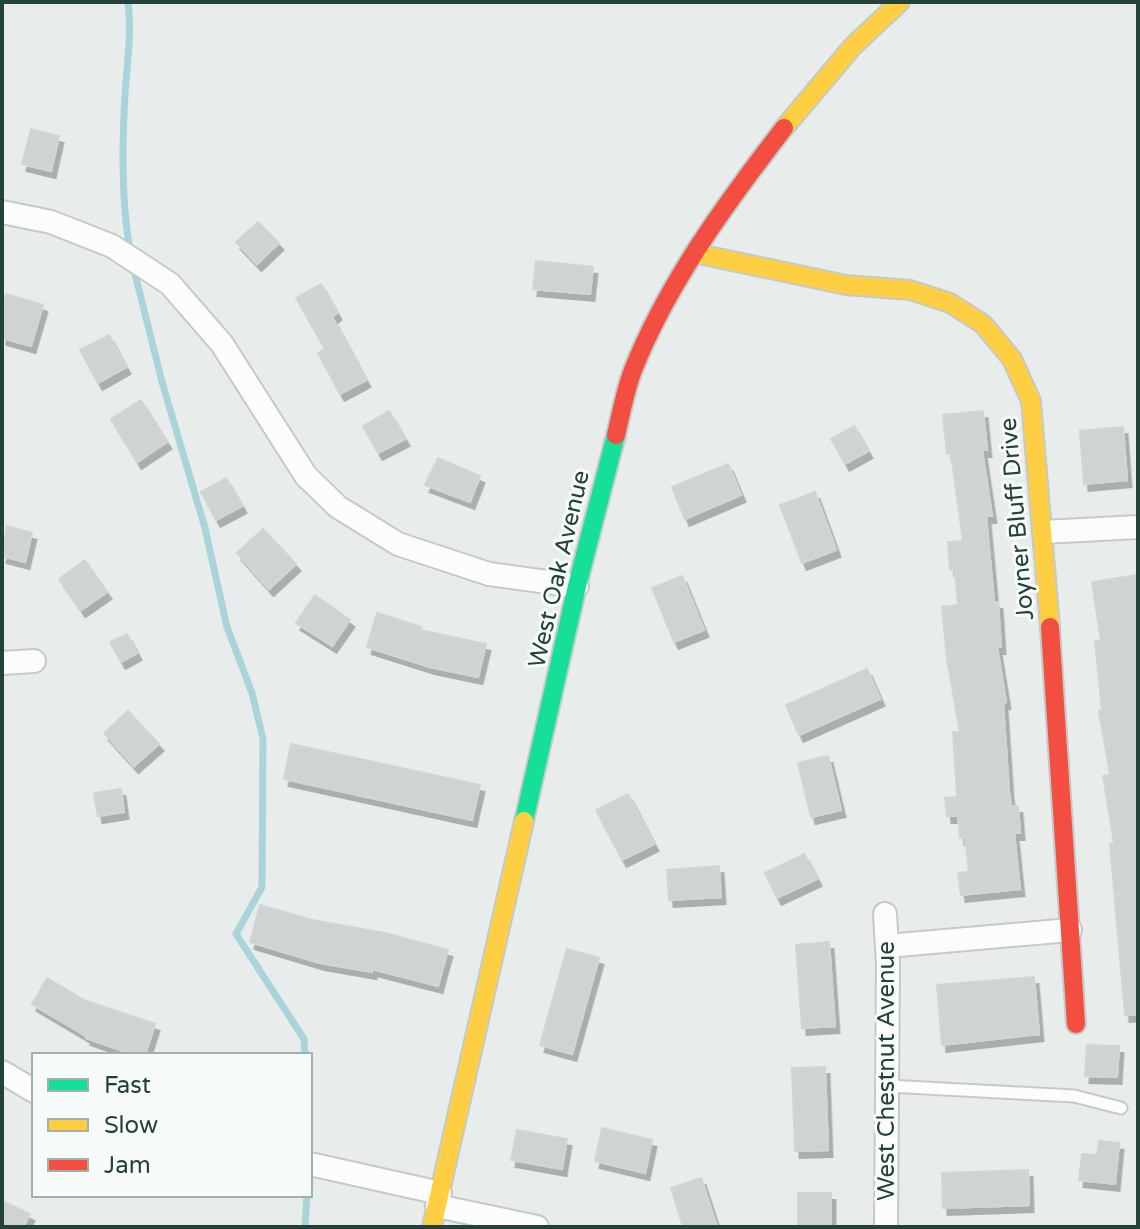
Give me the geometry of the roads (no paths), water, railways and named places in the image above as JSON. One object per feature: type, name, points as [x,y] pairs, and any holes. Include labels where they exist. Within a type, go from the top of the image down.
[{"type":"street","name":"West Oak Avenue","points":[[436,1209],[577,586],[632,372],[664,305],[730,198],[809,96],[853,46],[900,2]]},
{"type":"street","points":[[2,212],[51,222],[112,246],[170,284],[222,344],[306,476],[338,507],[411,549],[489,574],[577,586]]},
{"type":"street","name":"Joyner Bluff Drive","points":[[694,253],[846,285],[910,290],[950,303],[983,324],[1012,359],[1031,401],[1044,532],[1076,1024]]},
{"type":"street","points":[[1044,532],[1138,527]]},
{"type":"street","points":[[2,663],[34,661]]},
{"type":"street","name":"West Chestnut Avenue","points":[[885,914],[888,1086],[886,1227]]},
{"type":"street","points":[[887,946],[1070,930]]},
{"type":"street","points":[[2,1072],[32,1090]]},
{"type":"street","points":[[312,1165],[436,1209],[537,1227]]},
{"type":"lane","points":[[888,1086],[1074,1096],[1121,1108]]},
{"type":"waterway","points":[[128,2],[123,172],[130,250]]},
{"type":"waterway","points":[[133,266],[162,382],[205,528],[227,627],[252,693],[263,739],[262,887],[236,934],[304,1039],[305,1053]]},
{"type":"waterway","points":[[305,1227],[307,1197]]}]
